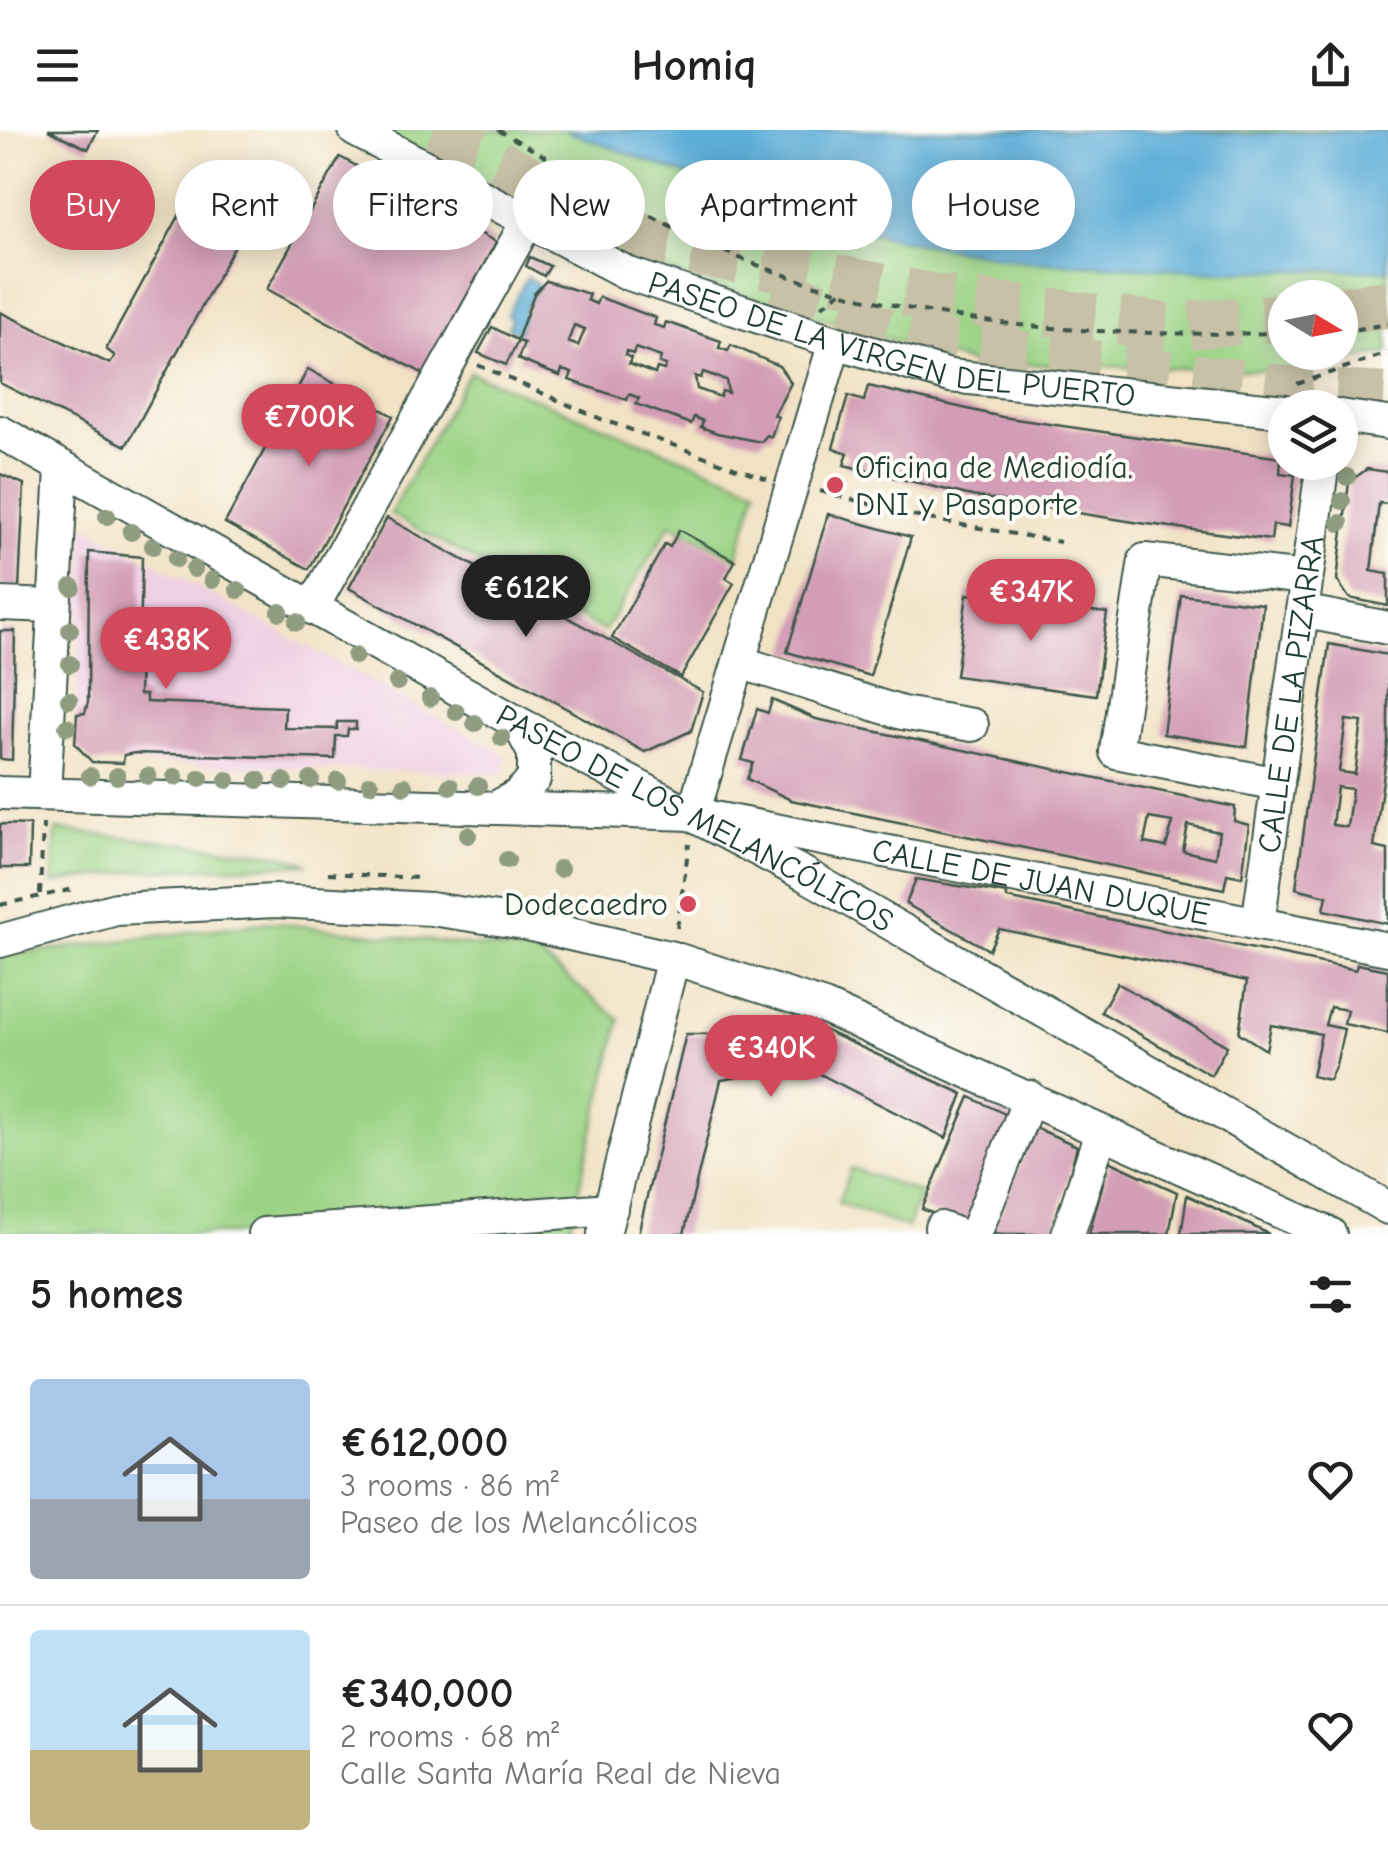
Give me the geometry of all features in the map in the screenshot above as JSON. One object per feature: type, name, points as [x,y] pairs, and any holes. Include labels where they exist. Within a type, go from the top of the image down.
[{"type":"street","name":"PASEO DE LA VIRGEN DEL PUERTO","points":[[354,130],[513,217]]},
{"type":"street","points":[[312,608],[513,248]]},
{"type":"street","name":"PASEO DE LA VIRGEN DEL PUERTO","points":[[579,250],[628,274],[950,376],[1268,402]]},
{"type":"street","points":[[0,792],[693,814],[835,342]]},
{"type":"street","points":[[1358,419],[1388,423]]},
{"type":"street","name":"PASEO DE LOS MELANCÓLICOS","points":[[0,432],[518,723],[693,814],[1388,1208]]},
{"type":"street","points":[[44,794],[62,468]]},
{"type":"street","name":"CALLE DE LA PIZARRA","points":[[1258,924],[1321,480]]},
{"type":"street","points":[[1278,784],[1116,752],[1145,560],[1306,578]]},
{"type":"street","points":[[0,604],[53,606]]},
{"type":"street","points":[[1302,611],[1388,628]]},
{"type":"street","points":[[739,662],[902,713],[972,726]]},
{"type":"street","points":[[495,808],[518,796],[534,778],[534,754],[518,723]]},
{"type":"street","name":"CALLE DE JUAN DUQUE","points":[[693,814],[1388,949]]},
{"type":"street","points":[[0,940],[116,909],[275,901],[432,909],[518,922],[673,958],[824,1007],[1330,1234]]},
{"type":"street","points":[[264,1234],[608,1222],[673,958]]},
{"type":"street","points":[[975,1234],[1030,1097]]},
{"type":"street","points":[[1068,1234],[1101,1132]]},
{"type":"path","points":[[498,130],[692,236],[769,269],[848,293],[960,319],[1124,336],[1268,333]]},
{"type":"path","points":[[1358,329],[1388,324]]},
{"type":"path","points":[[1295,390],[1298,384],[1388,353]]},
{"type":"path","points":[[455,355],[601,418],[756,477],[923,518],[1060,542]]},
{"type":"path","points":[[40,894],[44,794]]},
{"type":"path","points":[[673,958],[693,814]]},
{"type":"shaded area","points":[[84,525],[508,756],[503,774],[92,762],[75,744]]},
{"type":"green space","points":[[372,130],[1388,130],[1388,353],[1358,358],[1358,280],[1268,280],[1268,370],[1291,370],[1285,371],[969,363],[657,269],[618,250],[645,250],[645,160],[513,160],[513,199],[493,189],[493,160],[434,160]]},
{"type":"green space","points":[[469,372],[757,488],[737,558],[671,524],[604,631],[390,514]]},
{"type":"green space","points":[[56,830],[276,854],[309,864],[137,871],[52,883]]},
{"type":"green space","points":[[269,922],[536,953],[620,1020],[568,1234],[0,1234],[0,956]]},
{"type":"green space","points":[[851,1168],[920,1193],[907,1228],[838,1203]]},
{"type":"water","points":[[564,130],[1184,130],[1243,134],[1388,130],[1388,270],[1213,271],[1026,261],[962,250],[1075,250],[1075,160],[912,160],[912,242],[892,237],[892,160],[665,160],[665,168]]},
{"type":"water","points":[[527,277],[539,285],[526,307],[519,332],[508,328],[511,318],[507,315]]},
{"type":"building","points":[[48,130],[98,130],[88,149]]},
{"type":"building","points":[[333,170],[333,250],[492,250],[424,374],[267,289],[289,250],[313,250],[313,206]]},
{"type":"building","points":[[175,223],[175,250],[232,250],[126,446],[0,383],[0,312],[110,364],[115,356],[106,349]]},
{"type":"building","points":[[530,257],[550,266],[544,276],[526,266]]},
{"type":"building","points":[[546,281],[589,294],[587,300],[596,304],[599,297],[656,318],[654,325],[664,328],[666,322],[721,341],[719,348],[728,351],[731,345],[779,366],[791,383],[774,415],[778,417],[771,437],[767,435],[761,442],[717,433],[701,427],[703,421],[694,417],[691,424],[636,404],[639,398],[629,394],[627,400],[569,380],[572,373],[562,370],[560,376],[518,359],[524,343],[518,341],[506,365],[478,353],[492,327],[517,340],[534,294]],"holes":[[[574,325],[585,329],[578,346],[568,342]],[[635,348],[661,357],[659,363],[666,365],[664,370],[657,368],[655,374],[629,364],[631,358],[625,355],[626,351],[633,354]],[[703,372],[726,380],[728,393],[722,391],[720,397],[697,389],[695,376],[701,378]]]},
{"type":"building","points":[[308,369],[393,416],[309,569],[225,523]]},
{"type":"building","points":[[868,386],[1002,417],[1268,456],[1268,480],[1294,480],[1288,527],[1273,525],[1271,540],[1140,523],[972,496],[844,465],[848,453],[833,448],[848,396],[864,401]]},
{"type":"building","points":[[1367,469],[1388,472],[1388,504],[1379,503],[1371,571],[1388,574],[1388,606],[1349,598],[1337,580],[1349,482],[1358,480]]},
{"type":"building","points":[[0,474],[24,484],[19,589],[0,588]]},
{"type":"building","points":[[828,514],[911,537],[870,676],[787,652]]},
{"type":"building","points":[[387,518],[703,692],[691,731],[645,752],[349,588]]},
{"type":"building","points":[[679,530],[735,561],[726,578],[734,583],[681,677],[612,638],[665,544],[670,547]]},
{"type":"building","points":[[89,552],[142,557],[139,695],[146,695],[146,702],[285,707],[284,728],[337,729],[337,722],[356,722],[356,729],[348,729],[347,736],[336,736],[335,759],[135,753],[124,755],[123,763],[92,762],[75,744],[77,714],[85,713],[88,702]]},
{"type":"building","points":[[967,594],[1107,613],[1096,695],[956,676]]},
{"type":"building","points":[[1181,595],[1263,604],[1247,747],[1163,734]]},
{"type":"building","points":[[0,631],[15,631],[12,760],[0,759]]},
{"type":"building","points":[[1329,644],[1388,655],[1388,742],[1374,847],[1388,850],[1388,924],[1324,910],[1327,896],[1296,888]],"holes":[[[1346,720],[1362,722],[1355,774],[1339,772]],[[1337,787],[1352,789],[1347,827],[1332,825]]]},
{"type":"building","points":[[772,700],[816,719],[1235,807],[1234,821],[1249,825],[1242,877],[1227,874],[1224,889],[791,800],[747,779],[753,763],[742,760],[757,709],[768,713]],"holes":[[[1149,818],[1173,822],[1166,847],[1144,843]],[[1188,825],[1219,832],[1215,858],[1183,851]]]},
{"type":"building","points":[[0,824],[30,825],[29,868],[0,868]]},
{"type":"building","points":[[916,879],[1007,894],[1007,898],[1356,970],[1357,964],[1388,970],[1388,1033],[1344,1024],[1347,1010],[1330,1007],[1325,1025],[1344,1029],[1336,1065],[1329,1080],[1312,1076],[1321,1034],[1271,1025],[1266,1050],[1239,1033],[1247,981],[999,929],[989,950],[906,904]]},
{"type":"building","points":[[1117,983],[1227,1046],[1211,1075],[1101,1012]]},
{"type":"building","points":[[804,1021],[963,1094],[946,1138],[804,1066],[721,1080],[684,1234],[638,1234],[686,1034],[746,1034]]},
{"type":"building","points":[[970,1097],[1015,1119],[970,1229],[922,1209]]},
{"type":"building","points":[[1036,1128],[1077,1146],[1054,1234],[991,1234]]},
{"type":"building","points":[[1109,1161],[1177,1192],[1169,1234],[1089,1234]]},
{"type":"building","points":[[1187,1195],[1269,1234],[1181,1234]]},
{"type":"tunnel","points":[[433,130],[653,243],[935,298],[1169,327],[1268,318]]},
{"type":"tunnel","points":[[773,289],[904,339],[1310,393],[1388,397]]},
{"type":"tunnel","points":[[1358,308],[1388,304]]},
{"type":"place","name":"Oficina de Mediodía. DNI y Pasaporte","points":[[835,485]]},
{"type":"place","name":"Dodecaedro","points":[[688,904]]}]
